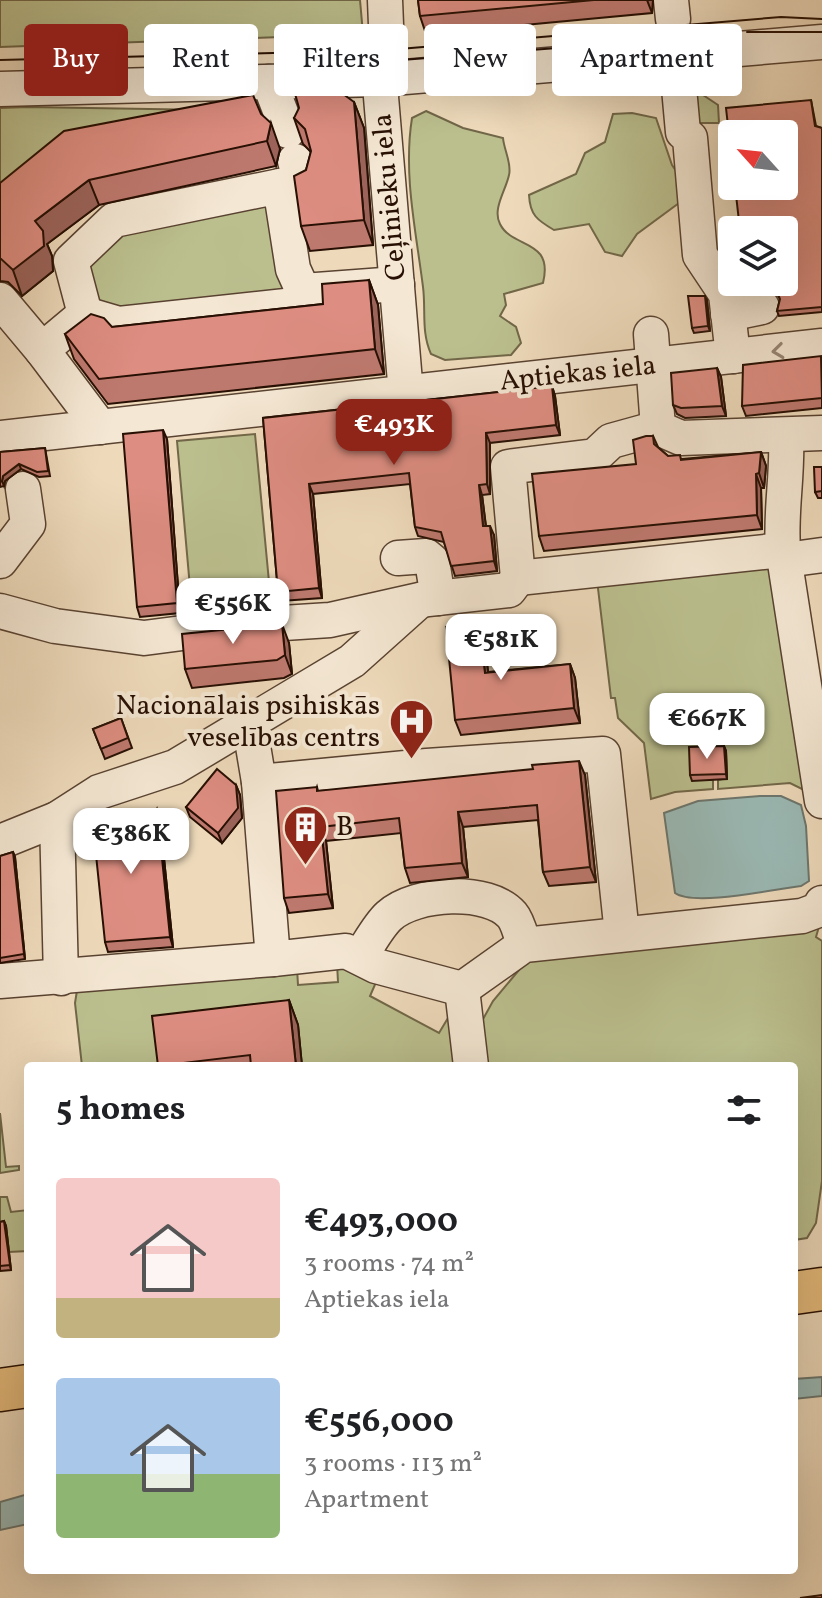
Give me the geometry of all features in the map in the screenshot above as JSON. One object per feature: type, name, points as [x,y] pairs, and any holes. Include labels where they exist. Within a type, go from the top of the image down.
[{"type":"main road","points":[[798,1292],[822,1289]]},
{"type":"main road","points":[[0,1390],[24,1387]]},
{"type":"street","name":"Ceļinieku iela","points":[[385,0],[386,24]]},
{"type":"street","points":[[742,49],[822,42]]},
{"type":"street","points":[[408,77],[552,65]]},
{"type":"street","points":[[85,314],[119,324],[304,304],[303,291],[293,269],[288,159],[269,82]]},
{"type":"street","points":[[0,89],[274,82]]},
{"type":"street","name":"Ceļinieku iela","points":[[382,96],[406,394]]},
{"type":"street","points":[[680,96],[683,132],[690,138],[700,255],[726,294],[733,356]]},
{"type":"street","points":[[85,314],[71,261],[114,220],[288,159]]},
{"type":"street","points":[[303,291],[397,284]]},
{"type":"street","points":[[0,300],[100,427]]},
{"type":"street","points":[[728,314],[762,307]]},
{"type":"street","points":[[42,350],[85,314]]},
{"type":"street","name":"Aptiekas iela","points":[[0,438],[406,394],[653,350],[733,356],[822,346]]},
{"type":"street","points":[[653,350],[658,428]]},
{"type":"street","points":[[0,611],[55,626],[144,638],[236,626],[330,620],[428,599],[509,590],[518,578],[508,467],[595,456],[611,441],[658,428],[681,438],[822,433]]},
{"type":"street","points":[[786,436],[788,472],[780,519],[822,801]]},
{"type":"street","points":[[0,561],[28,524],[23,489]]},
{"type":"street","points":[[518,578],[785,555],[822,555]]},
{"type":"street","points":[[61,978],[21,828],[99,792],[175,767],[352,661],[428,599],[432,561],[426,556],[398,558]]},
{"type":"street","points":[[249,722],[259,782],[273,959]]},
{"type":"street","points":[[259,782],[603,754],[622,934]]},
{"type":"street","points":[[360,957],[390,915],[413,904],[472,895],[493,902],[513,916],[524,945]]},
{"type":"street","points":[[462,989],[524,945],[802,916],[818,910],[822,903]]},
{"type":"street","points":[[0,981],[346,951],[376,966],[462,989]]},
{"type":"street","points":[[462,989],[471,1062]]},
{"type":"green space","points":[[0,0],[360,0],[362,24],[274,24],[274,37],[258,38],[258,24],[144,24],[144,42],[128,42],[128,24],[24,24],[24,46],[0,47]]},
{"type":"green space","points":[[695,96],[704,96],[718,105],[719,120],[718,123],[699,123]]},
{"type":"green space","points":[[0,108],[271,111],[68,144],[0,199]]},
{"type":"green space","points":[[426,111],[463,128],[503,138],[510,171],[498,218],[506,232],[537,251],[543,258],[545,269],[543,283],[504,294],[506,305],[500,316],[516,327],[521,343],[511,355],[445,360],[431,354],[428,346],[409,160],[412,118]]},
{"type":"green space","points":[[632,113],[656,118],[672,165],[681,178],[679,203],[637,234],[622,256],[605,252],[589,224],[554,230],[533,212],[529,195],[576,174],[585,153],[605,142],[613,114]]},
{"type":"green space","points":[[276,192],[291,295],[122,316],[92,307],[79,263],[116,226]]},
{"type":"green space","points":[[255,434],[271,603],[192,610],[177,441]]},
{"type":"green space","points":[[773,562],[806,791],[790,783],[718,789],[718,780],[727,778],[692,780],[713,780],[713,789],[675,792],[651,799],[644,743],[618,718],[615,698],[611,698],[597,580]]},
{"type":"green space","points":[[820,923],[816,937],[822,941],[822,1181],[816,1223],[807,1238],[798,1239],[798,1062],[487,1062],[482,1021],[493,1001],[530,957]]},
{"type":"green space","points":[[337,963],[377,980],[370,996],[439,1033],[448,1018],[454,1025],[459,1062],[82,1062],[75,1003],[78,984],[297,968],[298,985],[338,982]]},
{"type":"green space","points":[[0,1113],[6,1167],[19,1166],[19,1170],[0,1173]]},
{"type":"green space","points":[[0,1197],[7,1197],[11,1212],[24,1210],[24,1251],[9,1252],[0,1227]]},
{"type":"water","points":[[781,796],[801,805],[806,826],[809,881],[801,886],[716,898],[685,897],[675,893],[664,813],[698,801]]},
{"type":"water","points":[[822,1377],[822,1396],[798,1399],[798,1379]]},
{"type":"water","points":[[24,1495],[24,1525],[0,1530],[0,1502]]},
{"type":"building","points":[[418,0],[594,0],[420,16]]},
{"type":"building","points":[[248,96],[253,96],[261,114],[271,123],[267,141],[89,180],[35,221],[43,231],[44,246],[13,270],[0,258],[0,183],[64,131]]},
{"type":"building","points":[[296,96],[346,96],[354,102],[364,220],[301,226],[294,176],[306,170],[311,151],[305,129],[294,118],[299,108]]},
{"type":"building","points":[[811,100],[815,126],[822,128],[822,307],[777,311],[779,296],[798,296],[798,216],[738,216],[737,200],[798,200],[798,120],[727,120],[726,108]]},
{"type":"building","points":[[369,280],[375,349],[99,379],[65,334],[91,314],[104,318],[112,327],[323,304],[322,284]]},
{"type":"building","points":[[688,296],[705,296],[708,326],[692,328]]},
{"type":"building","points":[[821,356],[822,398],[742,406],[743,365]]},
{"type":"building","points":[[717,368],[722,406],[681,408],[673,405],[671,373]]},
{"type":"building","points":[[552,386],[556,425],[486,433],[487,484],[479,485],[483,526],[490,526],[494,561],[451,566],[441,532],[415,527],[409,473],[309,484],[319,588],[278,592],[263,418]]},
{"type":"building","points":[[163,430],[177,603],[137,607],[123,434]]},
{"type":"building","points":[[653,436],[654,444],[668,456],[680,455],[681,460],[761,452],[759,473],[756,474],[757,515],[539,536],[532,474],[636,464],[633,440]]},
{"type":"building","points":[[45,448],[48,471],[37,472],[19,464],[0,482],[0,452]]},
{"type":"building","points":[[814,467],[822,467],[822,491],[815,492]]},
{"type":"building","points":[[282,624],[285,655],[277,660],[185,669],[182,634]]},
{"type":"building","points":[[479,624],[485,673],[570,664],[574,708],[455,720],[446,627]]},
{"type":"building","points":[[121,718],[128,738],[101,749],[93,729]]},
{"type":"building","points":[[724,746],[726,774],[690,775],[689,747]]},
{"type":"building","points":[[579,761],[590,867],[543,872],[537,805],[458,812],[462,863],[405,868],[399,818],[321,827],[328,894],[284,898],[276,791],[317,787],[317,791],[533,769],[532,765]]},
{"type":"building","points":[[217,769],[236,785],[238,808],[218,833],[186,807]]},
{"type":"building","points":[[157,809],[170,937],[105,942],[92,816]]},
{"type":"building","points":[[13,852],[24,954],[0,958],[0,856]]},
{"type":"building","points":[[289,1000],[296,1062],[251,1062],[250,1055],[191,1062],[158,1062],[152,1016]]},
{"type":"building","points":[[4,1221],[10,1265],[0,1266],[0,1222]]},
{"type":"tram line","points":[[0,60],[387,50],[781,17],[822,19]]},
{"type":"tram line","points":[[747,32],[822,32]]},
{"type":"tram line","points":[[408,59],[552,48]]},
{"type":"place","name":"Nacionālais psihiskās veselības centrs","points":[[411,761]]},
{"type":"place","name":"B","points":[[305,866]]}]
